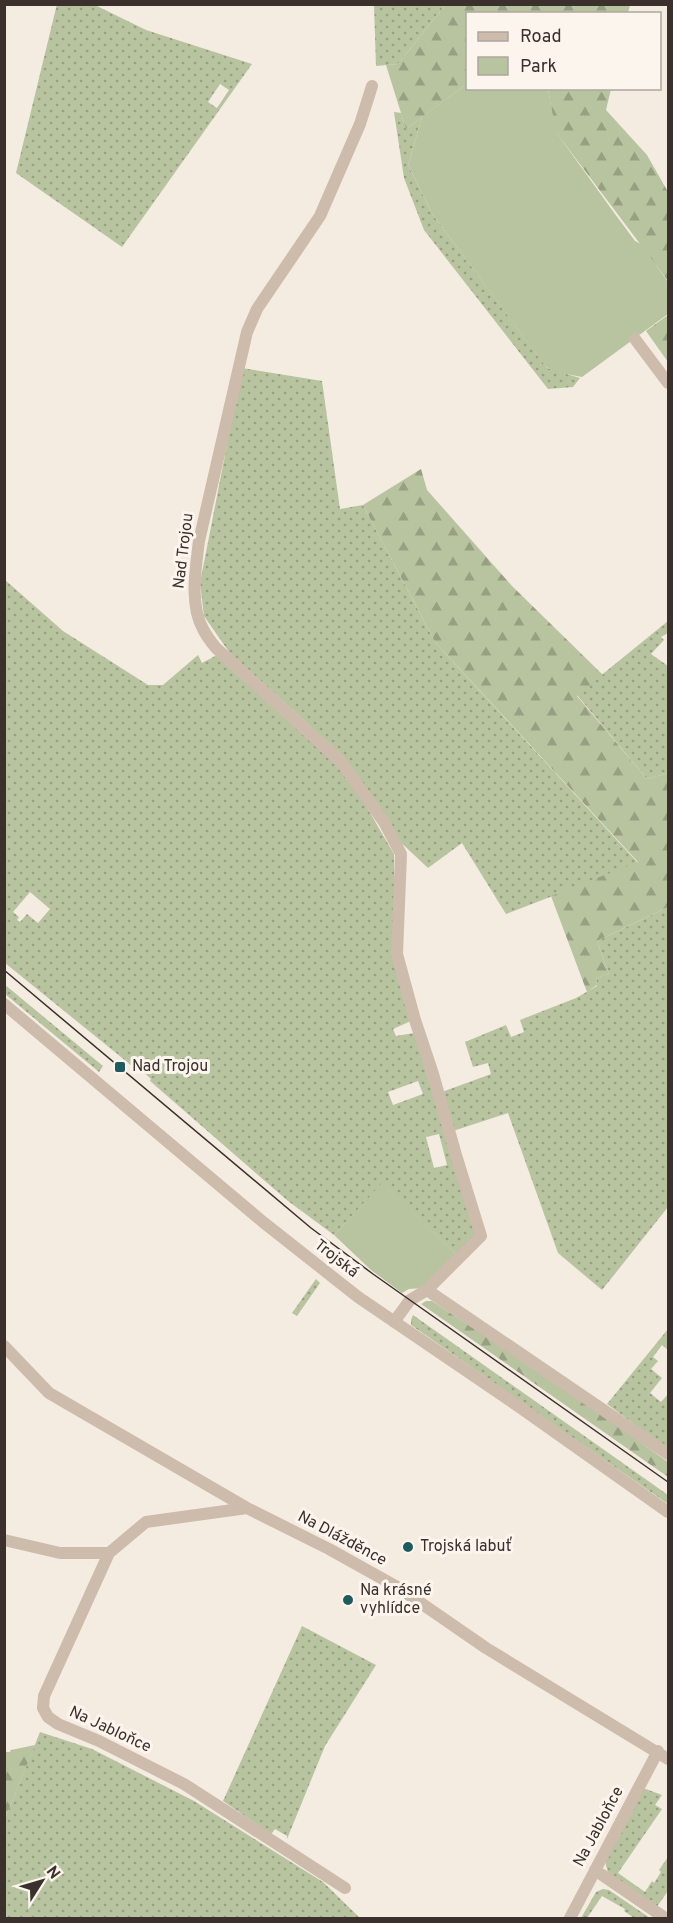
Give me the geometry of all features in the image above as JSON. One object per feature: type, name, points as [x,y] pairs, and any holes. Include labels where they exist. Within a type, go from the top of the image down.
[{"type":"street","name":"Nad Trojou","points":[[372,86],[360,124],[320,216],[257,309],[247,332],[199,541],[195,600],[201,627],[216,648],[341,762],[384,822],[401,854],[397,954],[481,1236],[427,1290],[410,1300],[394,1322]]},
{"type":"street","points":[[635,339],[669,383]]},
{"type":"street","name":"Trojská","points":[[4,1004],[262,1222],[358,1297],[669,1512]]},
{"type":"street","points":[[427,1290],[669,1454]]},
{"type":"street","name":"Na Dlážděnce","points":[[4,1346],[49,1393],[247,1508],[329,1549],[399,1588],[486,1648],[663,1755]]},
{"type":"street","name":"Na Jabloňce","points":[[247,1508],[146,1522],[109,1553],[44,1696],[43,1708],[48,1717],[58,1724],[99,1741],[184,1784],[345,1888]]},
{"type":"street","points":[[4,1540],[60,1553],[109,1553]]},
{"type":"street","name":"Na Jabloňce","points":[[570,1918],[595,1870],[663,1755]]},
{"type":"street","points":[[595,1870],[665,1918]]},
{"type":"green space","points":[[57,4],[95,5],[146,30],[252,64],[122,247],[16,173]],"holes":[[[220,84],[229,90],[217,108],[208,102]]]},
{"type":"green space","points":[[374,5],[445,5],[398,64],[376,66]]},
{"type":"green space","points":[[445,5],[630,5],[628,12],[466,12],[466,85],[406,129],[386,65],[398,64]]},
{"type":"green space","points":[[466,85],[466,90],[548,90],[556,132],[635,241],[641,244],[668,282],[668,314],[582,377],[556,372],[546,367],[433,215],[408,165],[422,117]]},
{"type":"green space","points":[[548,90],[611,90],[606,110],[647,155],[668,192],[668,281],[555,131]]},
{"type":"green space","points":[[394,112],[401,113],[406,129],[422,117],[408,165],[433,215],[547,368],[580,378],[573,387],[548,389],[424,230],[404,178]]},
{"type":"green space","points":[[668,315],[668,362],[646,331]]},
{"type":"green space","points":[[242,368],[322,381],[340,509],[363,505],[435,642],[638,863],[506,914],[462,843],[428,868],[396,838],[344,757],[229,652],[204,616],[200,583]]},
{"type":"green space","points":[[421,469],[427,490],[512,586],[603,675],[577,696],[647,779],[668,773],[668,907],[597,941],[609,974],[596,978],[597,985],[587,992],[551,896],[638,862],[435,642],[363,505]]},
{"type":"green space","points":[[4,579],[63,631],[148,685],[163,685],[198,655],[202,663],[217,655],[338,765],[362,799],[394,854],[394,961],[411,1021],[393,1029],[396,1036],[414,1033],[477,1233],[457,1255],[382,1184],[334,1235],[288,1201],[150,1081],[151,1079],[139,1068],[137,1070],[5,963]],"holes":[[[30,892],[50,909],[38,923],[27,914],[20,922],[17,920],[19,917],[13,912]],[[418,1081],[423,1094],[393,1105],[388,1092]],[[439,1134],[447,1165],[434,1168],[426,1137]]]},
{"type":"green space","points":[[668,621],[668,633],[661,637],[664,640],[651,654],[668,666],[668,773],[647,779],[577,695]]},
{"type":"green space","points":[[668,907],[668,1207],[602,1290],[558,1253],[508,1113],[453,1131],[442,1092],[491,1074],[488,1063],[473,1067],[465,1042],[506,1025],[511,1037],[524,1032],[520,1020],[576,998],[597,986],[596,978],[609,974],[597,941]]},
{"type":"green space","points":[[4,984],[103,1066],[99,1072],[5,994]]},
{"type":"green space","points":[[382,1183],[456,1254],[423,1288],[409,1289],[402,1293],[371,1270],[334,1235]]},
{"type":"green space","points":[[316,1279],[320,1283],[297,1316],[292,1313]]},
{"type":"green space","points":[[432,1301],[570,1392],[668,1462],[668,1477],[421,1304]]},
{"type":"green space","points":[[413,1315],[668,1495],[668,1504],[411,1325]]},
{"type":"green space","points":[[668,1329],[668,1350],[662,1345],[653,1357],[658,1361],[651,1369],[662,1378],[650,1393],[661,1402],[668,1394],[668,1449],[607,1404]]},
{"type":"green space","points":[[302,1626],[376,1665],[325,1746],[287,1839],[287,1836],[275,1829],[271,1834],[223,1801]]},
{"type":"green space","points":[[40,1732],[92,1749],[194,1801],[323,1882],[360,1918],[5,1918],[5,1819]]},
{"type":"green space","points":[[35,1745],[5,1819],[5,1752]]},
{"type":"green space","points":[[643,1788],[662,1795],[655,1805],[662,1809],[618,1873],[645,1892],[652,1881],[654,1883],[668,1857],[668,1891],[656,1908],[608,1872],[606,1866],[606,1860]]},
{"type":"green space","points":[[603,1889],[609,1890],[650,1918],[634,1918],[624,1911],[625,1909],[602,1896],[587,1918],[581,1918],[596,1892]]},
{"type":"tram line","points":[[4,970],[311,1228],[668,1482]]},
{"type":"place","name":"Nad Trojou","points":[[120,1067]]},
{"type":"place","name":"Trojská labuť","points":[[408,1547]]},
{"type":"place","name":"Na krásné vyhlídce","points":[[348,1600]]}]
